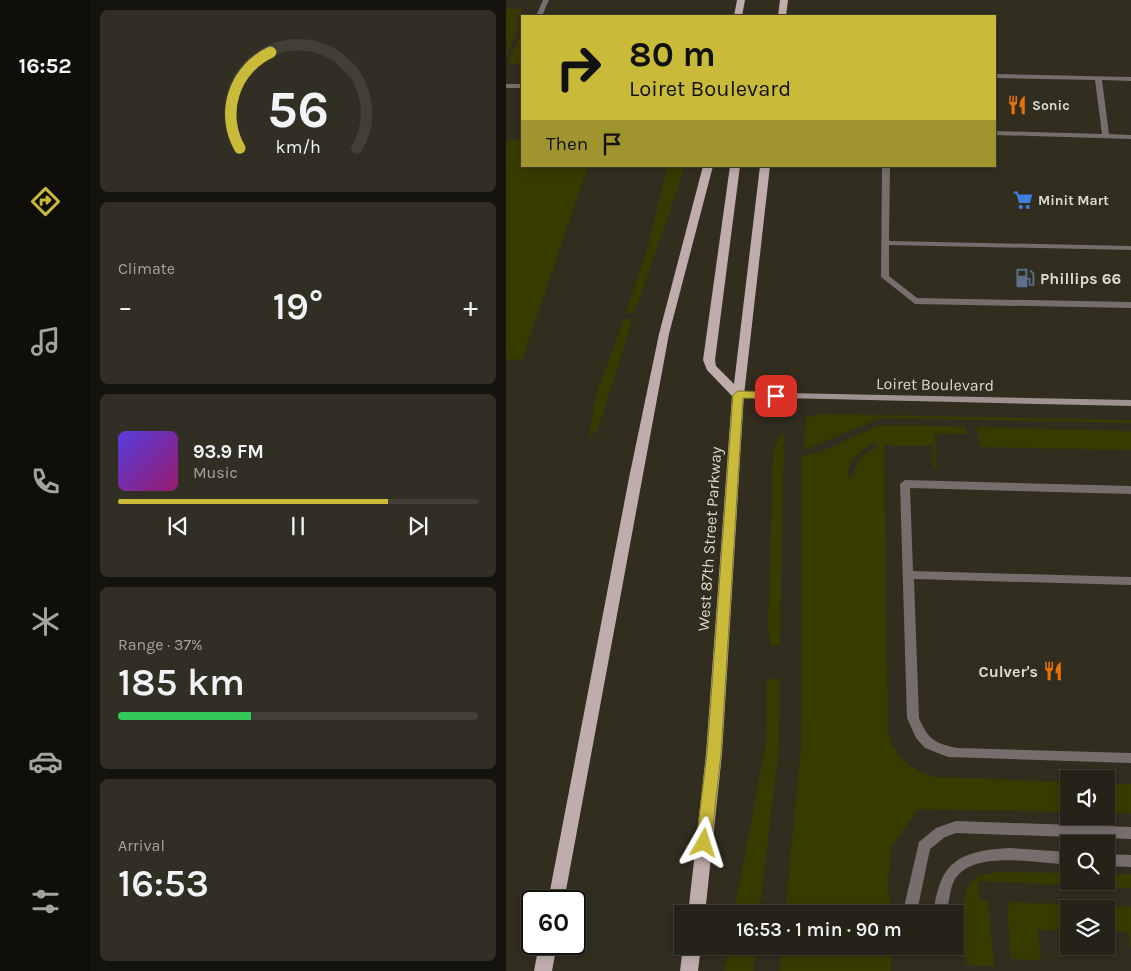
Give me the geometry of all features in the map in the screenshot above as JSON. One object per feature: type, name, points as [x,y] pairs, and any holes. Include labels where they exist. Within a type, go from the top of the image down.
[{"type":"main road","points":[[738,15],[740,0]]},
{"type":"main road","points":[[782,15],[784,0]]},
{"type":"main road","points":[[558,890],[660,353],[708,167]]},
{"type":"main road","points":[[735,167],[709,360],[711,367],[738,395]]},
{"type":"main road","name":"West 87th Street Parkway","points":[[697,905],[714,754],[738,395],[765,167]]},
{"type":"main road","points":[[543,971],[546,955]]},
{"type":"main road","points":[[690,971],[691,955]]},
{"type":"street","name":"Loiret Boulevard","points":[[738,395],[1131,403]]},
{"type":"lane","points":[[539,15],[546,0]]},
{"type":"lane","points":[[996,76],[1131,79]]},
{"type":"lane","points":[[1098,78],[1106,136]]},
{"type":"lane","points":[[506,86],[521,86]]},
{"type":"lane","points":[[996,134],[1131,137]]},
{"type":"lane","points":[[886,167],[885,277],[915,301],[1131,305]]},
{"type":"lane","points":[[886,243],[1131,248]]},
{"type":"lane","points":[[1131,490],[905,484],[913,718],[920,736],[935,750],[958,753],[1131,758]]},
{"type":"lane","points":[[908,575],[1131,581]]},
{"type":"lane","points":[[911,905],[924,846],[941,832],[956,827],[1131,833]]},
{"type":"lane","points":[[941,905],[944,888],[954,870],[969,860],[988,855],[1060,858]]},
{"type":"lane","points":[[1115,860],[1131,861]]},
{"type":"shaded area","points":[[506,9],[522,9],[517,20],[518,30],[506,55]]},
{"type":"shaded area","points":[[521,34],[521,64],[509,64],[508,62]]},
{"type":"shaded area","points":[[506,140],[521,140],[521,167],[588,167],[522,360],[506,359]]},
{"type":"shaded area","points":[[668,167],[685,167],[638,303],[633,313],[626,312],[648,247]]},
{"type":"shaded area","points":[[624,319],[631,319],[631,324],[598,429],[589,438],[596,395]]},
{"type":"shaded area","points":[[820,414],[1131,420],[1131,423],[880,418],[812,447],[803,449],[807,417]]},
{"type":"shaded area","points":[[880,425],[966,427],[967,434],[935,433],[936,470],[933,467],[933,446],[884,445],[888,735],[901,758],[913,768],[928,775],[937,777],[1060,782],[1060,812],[918,809],[891,847],[888,883],[889,905],[786,905],[801,746],[802,456],[818,453]],"holes":[[[875,443],[879,447],[869,452],[859,462],[854,476],[848,476],[850,465],[856,455]]]},
{"type":"shaded area","points":[[977,427],[1131,431],[1131,450],[980,447]]},
{"type":"shaded area","points":[[782,432],[784,438],[780,645],[771,646],[768,629],[773,452]]},
{"type":"shaded area","points":[[767,679],[780,679],[779,747],[760,905],[736,905],[766,742]]},
{"type":"shaded area","points":[[1115,784],[1131,784],[1131,813],[1115,813]]},
{"type":"shaded area","points":[[1001,872],[1060,873],[1060,885],[978,881],[979,900],[988,901],[994,966],[967,965],[963,905],[971,884],[978,877]]},
{"type":"shaded area","points":[[1115,874],[1131,874],[1131,888],[1115,887]]},
{"type":"shaded area","points":[[1012,902],[1060,904],[1060,930],[1038,930],[1041,960],[1011,959],[1007,908]]},
{"type":"shaded area","points":[[1115,906],[1131,907],[1131,952],[1128,932],[1115,931]]},
{"type":"shaded area","points":[[727,955],[755,955],[753,971],[724,971]]},
{"type":"shaded area","points":[[781,955],[891,955],[891,971],[780,971]]},
{"type":"place","name":"Sonic","points":[[1017,105]]},
{"type":"place","name":"Minit Mart","points":[[1023,200]]},
{"type":"place","name":"Phillips 66","points":[[1025,278]]},
{"type":"place","name":"Culver's","points":[[1053,671]]},
{"type":"route","points":[[704,843],[714,754],[738,395],[776,396]]}]
